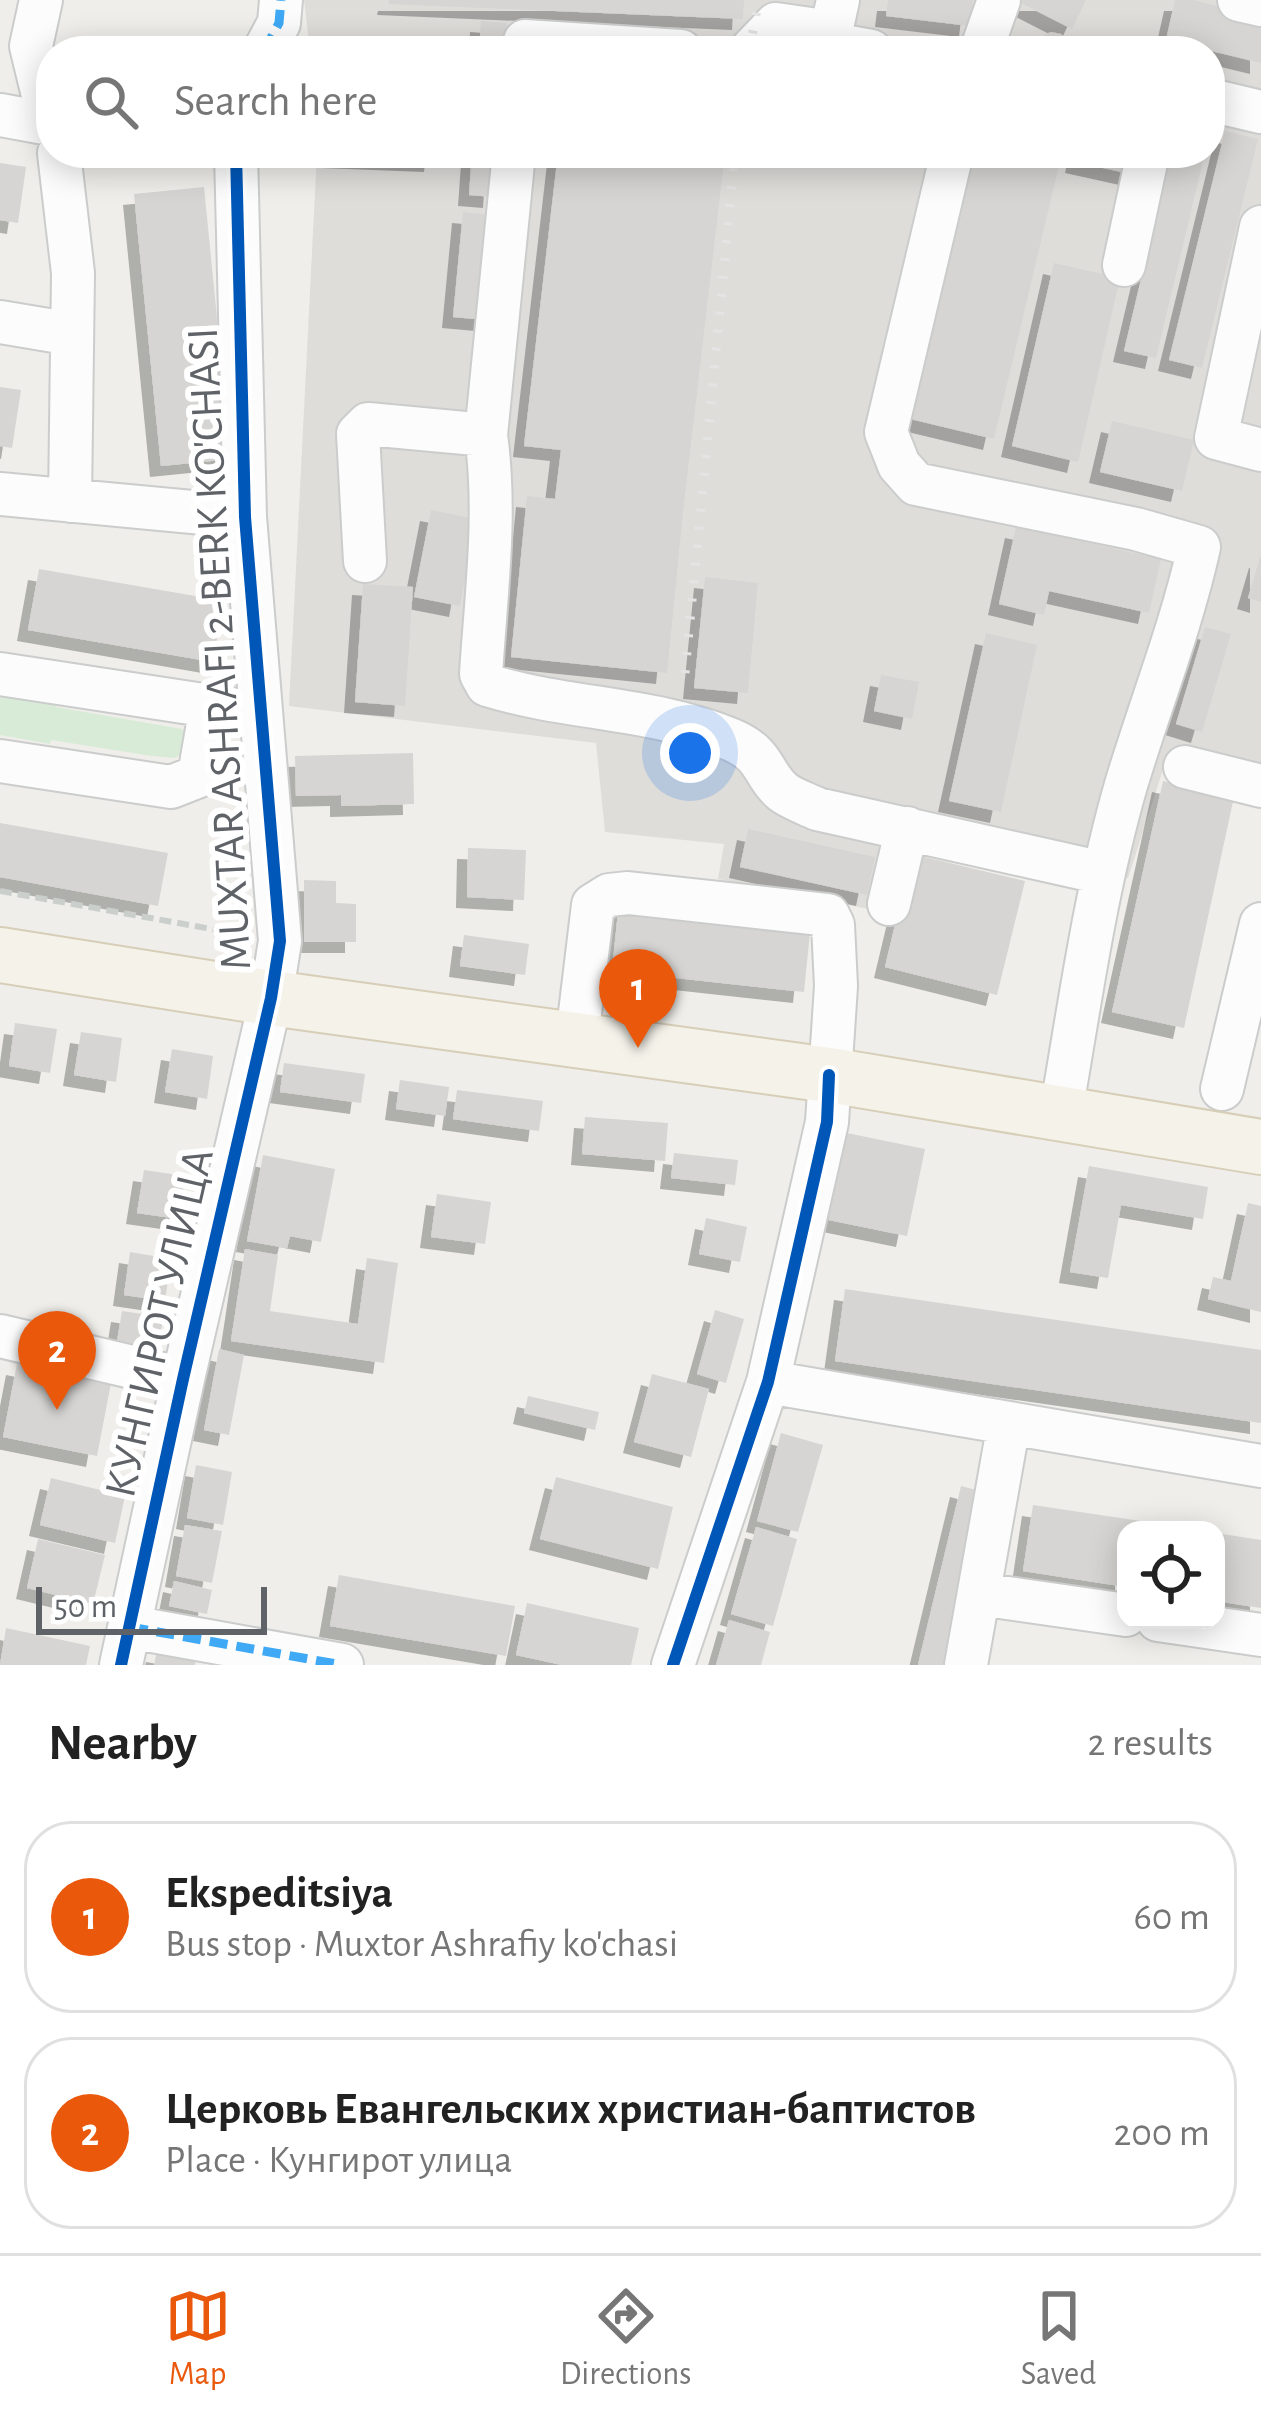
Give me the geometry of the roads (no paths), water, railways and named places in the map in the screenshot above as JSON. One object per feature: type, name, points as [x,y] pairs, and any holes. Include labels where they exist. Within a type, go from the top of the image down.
[{"type":"main road","points":[[0,956],[829,1076],[1261,1147]]},
{"type":"street","points":[[28,46],[41,0]]},
{"type":"street","points":[[272,36],[279,23],[281,0]]},
{"type":"street","points":[[986,36],[999,0]]},
{"type":"street","points":[[1239,0],[1261,5]]},
{"type":"street","points":[[764,36],[776,24],[834,16]]},
{"type":"street","points":[[1225,104],[1261,112]]},
{"type":"street","points":[[0,116],[36,122]]},
{"type":"street","points":[[60,168],[73,273],[70,500]]},
{"type":"street","name":"MUXTAR ASHRAFI 2-BERK KO'CHASI","points":[[236,168],[245,517],[280,941],[271,998]]},
{"type":"street","points":[[513,168],[486,435],[491,515],[481,674],[488,685],[654,715],[734,741],[758,755],[782,791],[817,808],[1103,873]]},
{"type":"street","points":[[948,168],[886,432],[899,465],[916,484],[1136,529],[1199,547],[1189,595],[1126,785],[1103,873],[1061,1112]]},
{"type":"street","points":[[1124,265],[1145,168]]},
{"type":"street","points":[[1261,227],[1216,438],[1261,450]]},
{"type":"street","points":[[0,322],[72,334]]},
{"type":"street","points":[[365,561],[358,434],[368,424],[486,435]]},
{"type":"street","points":[[0,494],[245,517]]},
{"type":"street","points":[[0,674],[261,713]]},
{"type":"street","points":[[0,761],[171,788],[199,776],[212,706]]},
{"type":"street","points":[[1185,767],[1261,786]]},
{"type":"street","points":[[890,904],[907,828]]},
{"type":"street","points":[[577,1038],[593,905],[608,896],[628,893],[828,915],[833,925],[836,986],[827,1122],[768,1382],[674,1665]]},
{"type":"street","points":[[1222,1089],[1261,923]]},
{"type":"street","name":"КУНГИРОТ УЛИЦА","points":[[126,1646],[271,998]]},
{"type":"street","points":[[0,1336],[183,1378]]},
{"type":"street","points":[[768,1382],[1261,1466]]},
{"type":"street","points":[[966,1665],[1009,1423]]},
{"type":"street","points":[[979,1594],[1117,1615]]},
{"type":"street","points":[[1220,1629],[1261,1635]]},
{"type":"street","points":[[126,1646],[342,1665]]},
{"type":"railway","points":[[752,36],[759,0]]},
{"type":"railway","points":[[685,673],[734,168]]},
{"type":"place","name":"Ekspeditsiya","points":[[638,1048]]},
{"type":"place","name":"Церковь Евангельских христиан-баптистов","points":[[57,1410]]}]
